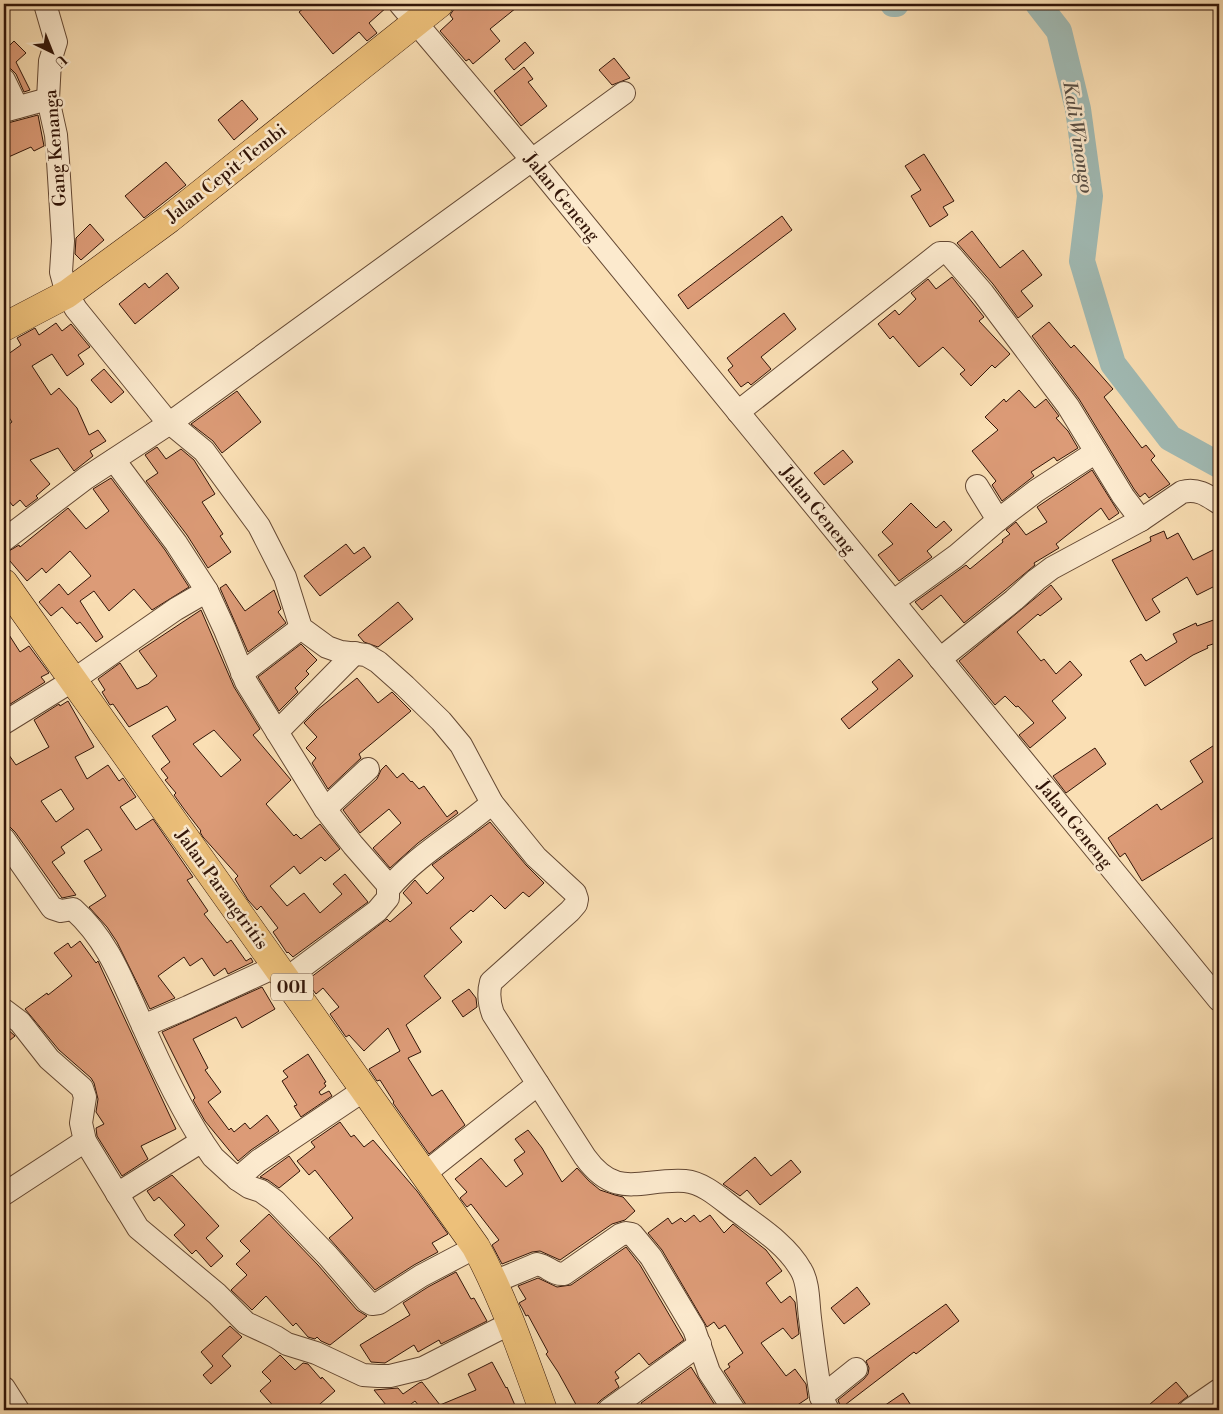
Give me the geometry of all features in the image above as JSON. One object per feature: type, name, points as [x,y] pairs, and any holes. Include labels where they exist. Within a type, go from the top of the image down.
[{"type":"main road","name":"Jalan Cepit-Tembi","points":[[4,327],[67,294],[169,219],[408,13],[439,4]]},
{"type":"main road","name":"Jalan Parangtritis","points":[[4,584],[476,1247],[494,1282],[511,1323],[543,1410]]},
{"type":"street","name":"Gang Kenanga","points":[[45,4],[56,42],[50,61],[48,99],[56,135],[63,241],[61,272],[67,294],[76,309],[162,415],[204,451],[231,486],[259,526],[285,577],[301,628]]},
{"type":"street","name":"Jalan Geneng","points":[[408,13],[532,160],[1219,1000]]},
{"type":"street","points":[[4,80],[10,109],[48,99]]},
{"type":"street","points":[[4,540],[24,523],[170,423],[624,93]]},
{"type":"street","points":[[738,412],[940,253],[948,253],[983,293],[1063,399],[1081,425],[1123,496],[1141,520]]},
{"type":"street","points":[[894,601],[956,556],[1036,491],[1096,452]]},
{"type":"street","points":[[114,460],[176,544],[206,591],[225,630],[242,673],[260,706],[325,809],[389,888]]},
{"type":"street","points":[[976,486],[998,520]]},
{"type":"street","points":[[940,659],[1052,568],[1141,520],[1176,495],[1190,490],[1198,491],[1219,503]]},
{"type":"street","points":[[4,724],[206,591]]},
{"type":"street","points":[[242,673],[301,628],[327,647],[341,652],[366,655],[378,662],[441,721],[462,745],[492,803],[536,857],[575,893],[577,899],[576,904],[570,911],[491,982],[489,989],[490,1004],[498,1024],[585,1157],[602,1176],[613,1182],[625,1185],[672,1181],[688,1182],[700,1186],[712,1192],[759,1227],[783,1248],[800,1267],[805,1278],[824,1404]]},
{"type":"street","points":[[277,732],[354,653]]},
{"type":"street","points":[[325,809],[368,769]]},
{"type":"street","points":[[143,1026],[282,972],[377,910],[388,898],[389,888],[400,874],[469,823],[492,803]]},
{"type":"street","points":[[4,839],[52,908],[61,910],[74,909],[88,922],[104,944],[116,964],[168,1079],[202,1141],[213,1157],[237,1179],[275,1201],[328,1256],[367,1301],[372,1304],[378,1303],[420,1276],[476,1247]]},
{"type":"street","points":[[4,1010],[20,1022],[49,1059],[82,1088],[85,1097],[81,1123],[85,1141],[138,1228],[217,1294],[246,1323],[287,1344],[316,1353],[363,1375],[390,1376],[423,1368],[511,1323]]},
{"type":"street","points":[[424,1174],[538,1084]]},
{"type":"street","points":[[237,1179],[258,1161],[364,1090]]},
{"type":"street","points":[[4,1194],[85,1141]]},
{"type":"street","points":[[117,1194],[202,1141]]},
{"type":"street","points":[[494,1282],[537,1264],[542,1265],[555,1274],[564,1274],[620,1235],[632,1234],[651,1257],[666,1280],[694,1329],[709,1372],[734,1410]]},
{"type":"street","points":[[609,1410],[700,1344]]},
{"type":"street","points":[[824,1404],[856,1369]]},
{"type":"street","points":[[4,1388],[18,1410]]},
{"type":"street","points":[[1190,1410],[1219,1390]]},
{"type":"building","points":[[309,4],[387,4],[387,7],[369,23],[377,33],[367,41],[359,32],[333,54],[299,12]]},
{"type":"building","points":[[454,4],[521,4],[490,29],[500,41],[473,64],[469,59],[466,61],[440,31],[453,19],[450,15],[454,9]]},
{"type":"building","points":[[14,41],[26,53],[16,62],[30,90],[24,92],[16,74],[11,69],[4,67],[4,51]]},
{"type":"building","points":[[525,42],[534,53],[514,70],[505,59]]},
{"type":"building","points":[[614,58],[630,78],[612,85],[599,70]]},
{"type":"building","points":[[524,67],[533,79],[528,82],[547,106],[521,126],[494,91]]},
{"type":"building","points":[[242,100],[258,119],[234,140],[218,120]]},
{"type":"building","points":[[38,115],[44,146],[34,151],[31,147],[4,159],[4,124]]},
{"type":"building","points":[[924,154],[954,201],[943,207],[948,215],[930,227],[911,196],[921,190],[905,166]]},
{"type":"building","points":[[166,162],[186,185],[144,218],[125,196]]},
{"type":"building","points":[[782,216],[792,230],[688,309],[678,295]]},
{"type":"building","points":[[90,224],[104,240],[81,260],[75,254],[76,238]]},
{"type":"building","points":[[972,231],[1000,268],[1023,250],[1042,275],[1021,291],[1033,306],[1018,318],[993,284],[957,243]]},
{"type":"building","points":[[167,273],[179,288],[135,324],[119,304],[145,283],[149,288]]},
{"type":"building","points":[[952,277],[984,317],[979,321],[1010,354],[995,368],[992,365],[971,386],[960,374],[965,370],[943,347],[919,367],[893,336],[890,339],[878,324],[895,310],[899,315],[916,299],[911,293],[928,279],[936,289]]},
{"type":"building","points":[[784,313],[796,329],[761,357],[771,369],[751,385],[748,382],[741,387],[728,370],[733,366],[727,358]]},
{"type":"building","points":[[1049,322],[1071,348],[1074,345],[1113,389],[1104,397],[1142,448],[1146,445],[1155,456],[1151,460],[1170,484],[1149,498],[1145,493],[1140,497],[1134,489],[1079,399],[1032,336]]},
{"type":"building","points":[[56,323],[62,331],[71,324],[90,347],[78,355],[84,364],[67,376],[52,354],[32,366],[51,395],[59,388],[77,408],[89,435],[98,430],[106,441],[90,451],[93,456],[74,471],[58,448],[30,460],[50,484],[36,496],[38,498],[26,507],[20,500],[13,506],[4,495],[4,428],[12,422],[4,410],[4,357],[21,345],[17,338],[35,328],[39,335]]},
{"type":"building","points":[[104,369],[124,392],[111,403],[91,380]]},
{"type":"building","points":[[1019,390],[1035,408],[1046,399],[1059,416],[1056,418],[1068,431],[1078,448],[1057,461],[1054,457],[1031,472],[1034,476],[1002,501],[992,485],[996,481],[972,451],[998,430],[985,417],[1004,399],[1006,402]]},
{"type":"building","points":[[237,391],[261,422],[222,453],[213,441],[191,424]]},
{"type":"building","points":[[157,447],[166,459],[181,449],[194,460],[215,494],[202,502],[223,534],[220,536],[231,552],[208,568],[187,535],[146,481],[158,473],[145,455]]},
{"type":"building","points":[[843,450],[853,462],[824,485],[814,473]]},
{"type":"building","points":[[1092,470],[1119,513],[1109,520],[1101,508],[1056,544],[1059,548],[1034,563],[1035,565],[964,623],[941,595],[922,610],[915,602],[966,565],[970,569],[1003,542],[1002,540],[1010,534],[1006,530],[1016,522],[1026,535],[1047,522],[1037,507]]},
{"type":"building","points":[[111,478],[165,550],[189,587],[152,610],[134,589],[109,611],[94,591],[80,601],[103,637],[96,642],[80,622],[77,624],[62,607],[51,616],[39,602],[59,584],[68,595],[91,576],[70,551],[46,573],[42,568],[27,581],[4,554],[19,545],[20,547],[68,508],[86,529],[109,511],[93,489]]},
{"type":"building","points":[[911,503],[936,528],[944,521],[952,530],[927,551],[932,557],[899,581],[878,555],[893,544],[882,532]]},
{"type":"building","points":[[1164,531],[1167,539],[1178,533],[1193,560],[1219,547],[1219,584],[1197,595],[1187,577],[1152,599],[1160,612],[1146,621],[1112,560],[1151,541],[1150,537]]},
{"type":"building","points":[[346,544],[354,554],[364,547],[371,557],[320,596],[304,576]]},
{"type":"building","points":[[226,584],[245,611],[274,590],[281,609],[278,612],[286,623],[248,652],[220,588]]},
{"type":"building","points":[[1051,585],[1062,599],[1040,616],[1038,614],[1017,632],[1041,661],[1044,659],[1056,674],[1070,661],[1082,675],[1052,701],[1066,718],[1030,748],[1019,735],[1034,723],[1018,706],[1016,707],[1005,696],[995,705],[959,661]]},
{"type":"building","points":[[398,602],[413,619],[378,647],[364,642],[358,635]]},
{"type":"building","points":[[201,610],[234,687],[260,729],[253,735],[291,780],[266,804],[294,836],[296,834],[301,839],[320,824],[340,849],[325,861],[321,857],[300,874],[294,866],[270,886],[287,906],[304,893],[320,913],[342,894],[333,884],[345,874],[368,902],[293,957],[287,953],[273,932],[278,928],[261,906],[257,910],[248,900],[235,879],[238,876],[203,837],[201,831],[174,795],[176,793],[165,780],[168,778],[161,769],[170,762],[152,736],[176,720],[167,706],[129,727],[113,704],[110,705],[102,692],[105,690],[98,679],[120,663],[137,689],[148,684],[157,676],[139,651]],"holes":[[[214,730],[241,760],[221,777],[193,744]]]},
{"type":"building","points":[[1219,618],[1219,642],[1207,646],[1208,648],[1193,655],[1145,686],[1130,661],[1141,654],[1146,661],[1177,642],[1173,634],[1196,623],[1197,626]]},
{"type":"building","points":[[4,627],[20,652],[29,646],[49,673],[41,677],[45,682],[4,708]]},
{"type":"building","points":[[301,644],[317,660],[306,671],[309,674],[295,688],[298,692],[279,711],[258,677]]},
{"type":"building","points":[[899,659],[913,676],[849,729],[841,719],[878,689],[872,682]]},
{"type":"building","points":[[357,678],[378,703],[392,692],[411,711],[359,754],[361,758],[328,789],[312,763],[316,758],[306,748],[317,737],[304,723]]},
{"type":"building","points":[[68,701],[94,747],[75,757],[87,779],[108,765],[119,781],[123,778],[136,797],[120,807],[136,830],[153,819],[193,877],[187,880],[208,911],[204,914],[227,943],[231,940],[246,961],[251,958],[253,962],[228,974],[225,968],[214,976],[202,958],[190,966],[184,957],[158,976],[175,998],[150,1009],[117,942],[107,927],[89,907],[106,896],[84,861],[102,850],[89,830],[87,829],[61,847],[65,853],[52,862],[76,895],[62,898],[15,832],[10,827],[4,826],[4,748],[16,765],[49,747],[34,720],[59,704],[60,706]],"holes":[[[61,789],[74,809],[56,822],[41,801]]]},
{"type":"building","points":[[1219,742],[1219,834],[1142,881],[1125,853],[1120,857],[1108,838],[1157,804],[1161,810],[1203,782],[1190,761]]},
{"type":"building","points":[[1095,748],[1106,764],[1066,793],[1053,776]]},
{"type":"building","points":[[386,765],[397,778],[403,773],[419,789],[424,786],[447,817],[456,810],[458,813],[418,843],[390,868],[373,848],[401,823],[389,809],[360,833],[343,810],[377,779],[381,770]]},
{"type":"building","points":[[490,822],[526,865],[544,883],[529,897],[523,892],[505,909],[491,895],[473,912],[471,910],[450,928],[462,942],[424,976],[441,998],[406,1025],[421,1052],[408,1058],[432,1096],[442,1090],[465,1125],[429,1154],[393,1103],[380,1080],[377,1081],[369,1069],[400,1051],[388,1028],[364,1051],[349,1035],[346,1037],[330,1014],[339,1007],[323,988],[316,994],[306,981],[387,919],[390,922],[412,903],[403,893],[415,880],[427,894],[444,878],[432,865]]},
{"type":"building","points":[[80,941],[96,963],[98,961],[176,1129],[141,1146],[148,1159],[122,1176],[97,1136],[96,1128],[104,1124],[96,1112],[98,1099],[94,1083],[91,1078],[59,1050],[25,1009],[47,993],[48,995],[72,976],[54,953],[68,943],[71,948]]},
{"type":"building","points":[[262,987],[275,1009],[242,1028],[236,1017],[193,1039],[208,1068],[205,1070],[221,1092],[208,1102],[229,1130],[231,1128],[234,1132],[245,1123],[250,1129],[267,1115],[279,1131],[238,1161],[205,1121],[193,1100],[195,1098],[162,1032]]},
{"type":"building","points":[[469,989],[476,998],[477,1007],[463,1017],[452,1001]]},
{"type":"building","points":[[4,1028],[15,1036],[4,1045]]},
{"type":"building","points":[[308,1054],[326,1082],[324,1083],[326,1086],[319,1092],[321,1095],[329,1091],[332,1096],[301,1117],[294,1106],[297,1105],[282,1081],[288,1077],[283,1071]]},
{"type":"building","points":[[340,1122],[351,1137],[354,1135],[364,1147],[373,1140],[417,1191],[448,1234],[432,1243],[438,1252],[375,1290],[329,1238],[353,1218],[315,1170],[309,1175],[297,1161],[315,1147],[311,1142]]},
{"type":"building","points":[[528,1130],[542,1148],[562,1182],[577,1168],[600,1190],[623,1197],[635,1211],[625,1220],[612,1224],[560,1260],[540,1251],[532,1252],[502,1264],[492,1245],[499,1240],[471,1204],[467,1207],[460,1198],[467,1192],[455,1179],[481,1158],[506,1187],[523,1174],[514,1160],[525,1152],[515,1139]]},
{"type":"building","points":[[289,1156],[300,1171],[279,1188],[260,1177]]},
{"type":"building","points":[[755,1157],[771,1176],[791,1160],[801,1172],[760,1205],[747,1190],[740,1196],[723,1184]]},
{"type":"building","points":[[172,1175],[219,1226],[206,1238],[223,1256],[211,1267],[196,1250],[192,1254],[174,1235],[185,1225],[159,1197],[154,1201],[147,1191]]},
{"type":"building","points":[[269,1214],[318,1265],[357,1310],[367,1316],[330,1345],[317,1337],[315,1339],[308,1337],[296,1323],[293,1326],[266,1296],[252,1310],[231,1290],[247,1275],[236,1264],[250,1251],[240,1241]]},
{"type":"building","points":[[694,1215],[700,1222],[710,1215],[724,1233],[733,1224],[766,1250],[782,1271],[766,1283],[781,1303],[790,1296],[795,1302],[799,1334],[792,1339],[783,1328],[761,1343],[786,1376],[795,1369],[806,1384],[808,1398],[790,1410],[747,1410],[745,1403],[724,1371],[730,1367],[728,1364],[743,1353],[725,1325],[719,1329],[714,1322],[707,1327],[662,1250],[648,1233],[668,1218],[672,1224],[681,1218],[685,1222]]},
{"type":"building","points":[[626,1247],[640,1265],[684,1340],[649,1365],[639,1353],[615,1372],[619,1378],[615,1380],[619,1387],[597,1404],[596,1410],[579,1410],[546,1354],[548,1352],[528,1315],[526,1316],[519,1303],[526,1299],[518,1286],[538,1278],[557,1287],[571,1285]]},
{"type":"building","points":[[456,1272],[471,1299],[474,1298],[487,1321],[441,1344],[439,1340],[418,1352],[414,1345],[385,1363],[371,1362],[360,1345],[410,1315],[403,1303]]},
{"type":"building","points":[[857,1287],[870,1304],[844,1324],[831,1308]]},
{"type":"building","points":[[946,1304],[959,1321],[916,1354],[914,1352],[841,1408],[838,1400],[868,1374],[869,1368],[866,1361]]},
{"type":"building","points":[[230,1326],[242,1337],[222,1356],[231,1366],[211,1384],[203,1375],[213,1366],[201,1352]]},
{"type":"building","points":[[280,1355],[295,1370],[303,1363],[308,1364],[335,1391],[313,1410],[277,1410],[260,1391],[271,1381],[262,1372]]},
{"type":"building","points":[[492,1362],[507,1387],[517,1410],[422,1410],[415,1401],[403,1410],[390,1410],[374,1390],[398,1388],[403,1394],[422,1382],[440,1405],[476,1390],[468,1374]]},
{"type":"building","points":[[691,1367],[718,1410],[646,1410],[641,1403]]},
{"type":"building","points":[[1176,1382],[1188,1396],[1178,1404],[1177,1410],[1143,1410]]},
{"type":"building","points":[[903,1393],[914,1410],[878,1410]]},
{"type":"waterway","name":"Kali Winongo","points":[[1038,4],[1059,31],[1078,109],[1090,196],[1082,261],[1113,364],[1170,438],[1219,465]]}]
